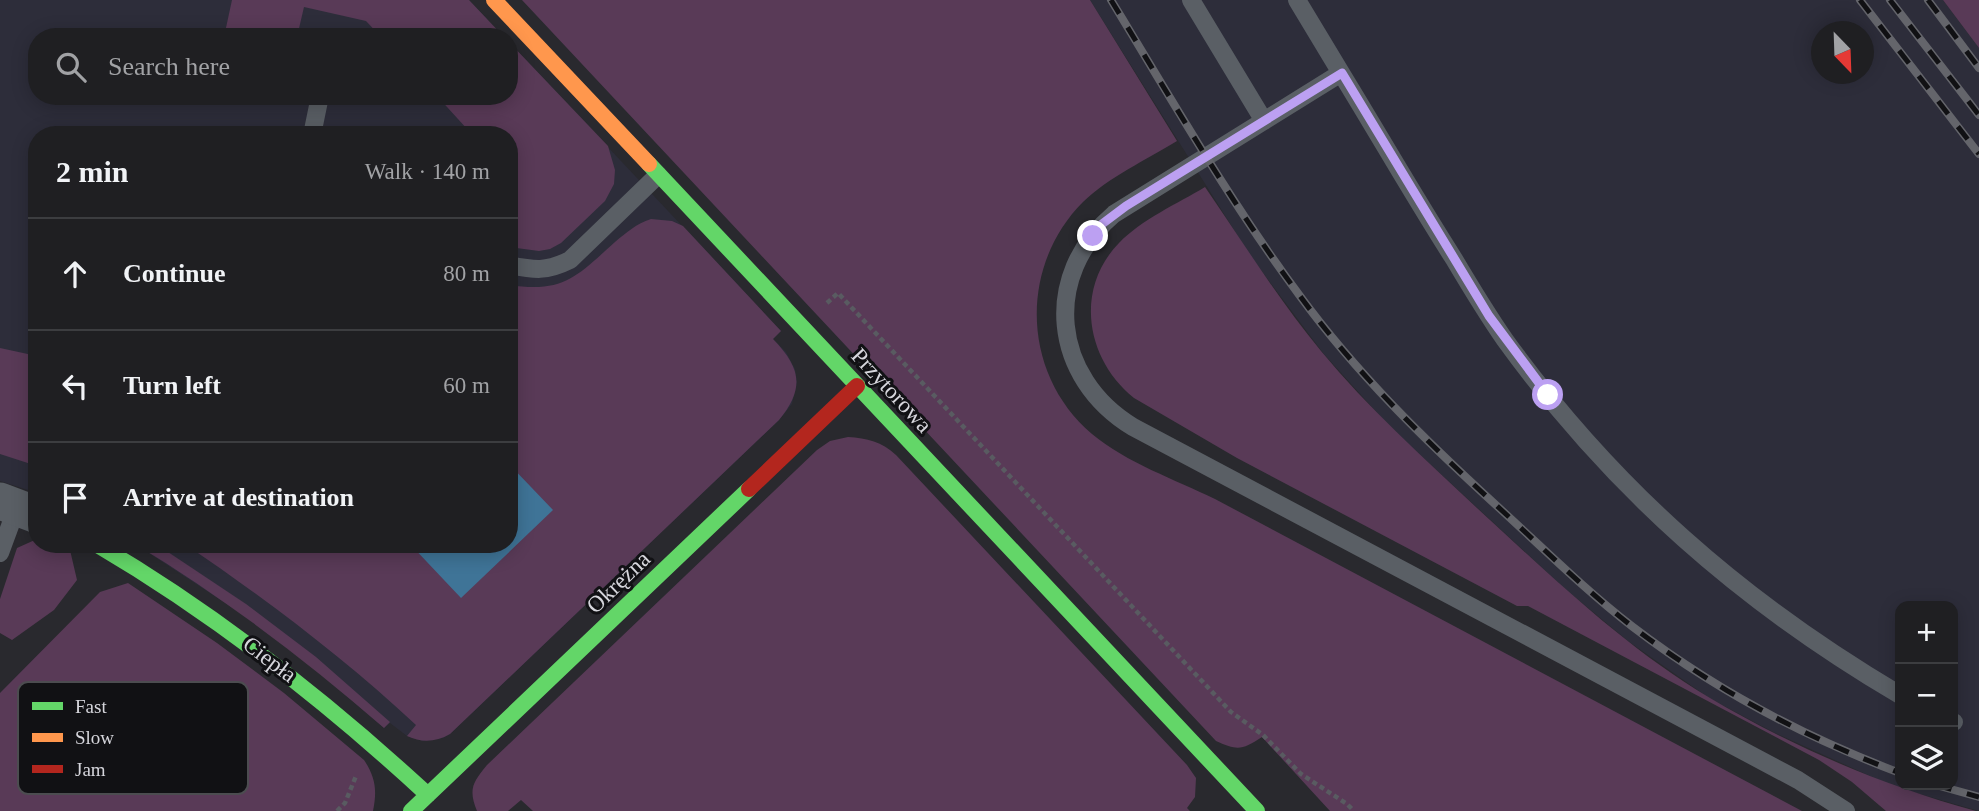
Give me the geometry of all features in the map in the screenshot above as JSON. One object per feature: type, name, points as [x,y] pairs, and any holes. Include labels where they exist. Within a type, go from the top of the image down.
[{"type":"street","name":"Przytorowa","points":[[494,0],[1257,811]]},
{"type":"street","name":"Okrężna","points":[[411,811],[857,386]]},
{"type":"street","name":"Ciepła","points":[[111,553],[159,581],[298,679],[380,749],[428,795]]},
{"type":"lane","points":[[1191,0],[1264,121]]},
{"type":"lane","points":[[1297,0],[1489,316],[1600,459],[1718,570],[1817,643],[1895,692]]},
{"type":"lane","points":[[1342,73],[1114,214],[1102,224],[1084,247],[1068,288],[1066,327],[1075,364],[1095,396],[1113,414],[1133,427],[1798,780],[1846,811]]},
{"type":"lane","points":[[314,126],[318,105]]},
{"type":"lane","points":[[518,267],[537,271],[556,267],[570,260],[658,175]]},
{"type":"lane","points":[[0,553],[18,508]]},
{"type":"lane","points":[[428,795],[444,811]]},
{"type":"path","points":[[801,326],[838,293],[1231,712],[1263,735],[1301,774],[1354,811]]},
{"type":"path","points":[[337,811],[345,803],[358,772],[380,749]]},
{"type":"shaded area","points":[[0,0],[469,0],[495,28],[28,28],[28,105],[518,105],[518,52],[781,331],[773,339],[786,352],[795,369],[797,382],[792,404],[779,420],[450,734],[443,738],[423,741],[407,736],[390,723],[384,728],[309,664],[239,612],[149,553],[518,553],[518,126],[28,126],[28,490],[0,481]]},
{"type":"shaded area","points":[[232,0],[469,0],[495,28],[373,28],[366,21],[304,7],[299,28],[226,28]]},
{"type":"shaded area","points":[[522,0],[1090,0],[1177,141],[1093,193],[1062,228],[1047,257],[1039,288],[1037,320],[1041,352],[1052,382],[1069,410],[1092,434],[1120,454],[1215,499],[1802,811],[1330,811],[1262,737],[1240,748],[1216,741]]},
{"type":"shaded area","points":[[1090,0],[1943,0],[1979,48],[1979,811],[1906,790],[1958,790],[1958,601],[1895,601],[1895,787],[1892,786],[1773,732],[1709,698],[1628,641],[1564,588],[1390,427],[1323,353],[1251,257]]},
{"type":"shaded area","points":[[1943,0],[1979,0],[1979,48]]},
{"type":"shaded area","points":[[518,51],[608,146],[615,170],[614,184],[605,201],[561,243],[539,251],[518,248],[518,126],[464,126],[445,105],[518,105]]},
{"type":"shaded area","points":[[1205,187],[1290,311],[1321,351],[1396,432],[1560,584],[1618,633],[1678,678],[1741,716],[1806,749],[1895,785],[1895,790],[1907,790],[1976,811],[1886,811],[1852,782],[1819,760],[1528,606],[1517,606],[1237,458],[1134,398],[1105,364],[1096,344],[1091,302],[1105,261],[1128,234]]},
{"type":"shaded area","points":[[651,219],[672,221],[683,226],[781,331],[773,339],[794,369],[796,388],[793,398],[779,420],[450,734],[429,741],[407,736],[416,725],[389,700],[304,630],[198,553],[518,553],[518,286],[543,287],[568,280],[641,223]]},
{"type":"shaded area","points":[[0,348],[28,354],[28,463],[0,454]]},
{"type":"shaded area","points":[[848,437],[874,442],[896,455],[1187,765],[1196,778],[1195,797],[1187,808],[1190,811],[533,811],[521,800],[508,811],[477,811],[473,786],[487,765],[817,450],[830,441]]},
{"type":"shaded area","points":[[28,543],[28,553],[71,553],[77,580],[54,610],[12,640],[0,633],[0,599],[17,548]]},
{"type":"shaded area","points":[[149,553],[170,553],[246,604],[316,657],[390,722],[384,728],[325,678],[200,586]]},
{"type":"shaded area","points":[[128,583],[217,643],[284,693],[364,760],[374,785],[373,811],[0,811],[0,693],[100,592]]},
{"type":"water","points":[[518,473],[553,510],[518,543]]},
{"type":"water","points":[[418,553],[508,553],[461,598]]},
{"type":"railway","points":[[1111,0],[1202,150],[1274,260],[1345,353],[1418,432],[1581,583],[1664,650],[1761,710],[1829,744],[1895,771]]},
{"type":"railway","points":[[1860,0],[1979,154]]},
{"type":"railway","points":[[1890,0],[1979,115]]},
{"type":"railway","points":[[1928,0],[1979,68]]},
{"type":"railway","points":[[1954,790],[1979,797]]},
{"type":"traffic: fast","points":[[649,164],[1257,811]]},
{"type":"traffic: fast","points":[[411,811],[749,489]]},
{"type":"traffic: fast","points":[[111,553],[269,660],[350,726],[428,795]]},
{"type":"traffic: slow","points":[[494,0],[649,164]]},
{"type":"traffic: jam","points":[[749,489],[857,386]]},
{"type":"route","points":[[1093,236],[1102,224],[1126,206],[1342,73],[1489,316],[1548,395]]}]
